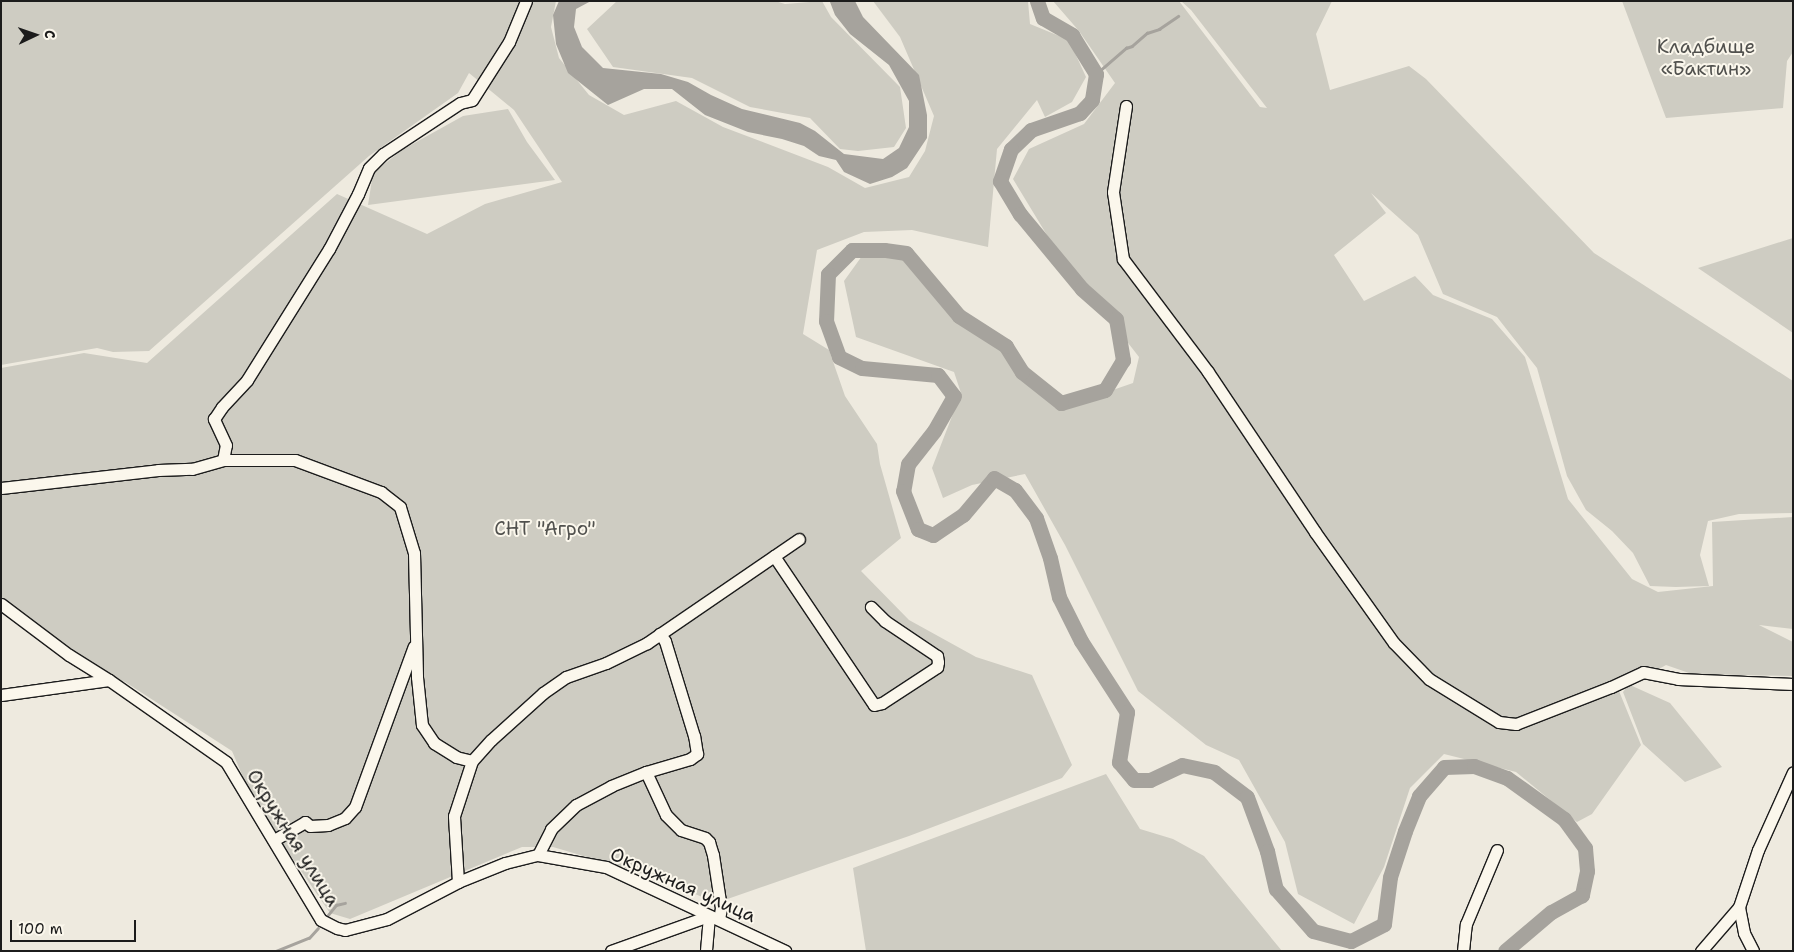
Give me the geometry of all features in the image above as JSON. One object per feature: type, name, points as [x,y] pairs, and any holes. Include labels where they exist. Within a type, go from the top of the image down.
[{"type":"street","points":[[223,460],[226,454],[226,445],[214,419],[222,407],[247,380],[329,249],[358,194],[369,168],[383,154],[460,103],[472,100],[508,42],[526,1]]},
{"type":"street","points":[[1126,106],[1113,192],[1123,259],[1208,372],[1315,532],[1394,643],[1429,679],[1499,722],[1516,724],[1611,687],[1643,672],[1678,678],[1793,684]]},
{"type":"street","points":[[1,488],[158,470],[192,469],[223,460],[295,460],[324,469],[390,497],[400,507],[414,553],[417,677],[422,725],[434,743],[456,757],[472,761]]},
{"type":"street","points":[[458,882],[454,816],[472,761],[491,740],[537,699],[566,677],[626,654],[660,634],[799,539]]},
{"type":"street","points":[[774,556],[874,705],[882,703],[937,667],[938,662],[937,656],[885,621],[871,607]]},
{"type":"street","name":"Окружная улица","points":[[1,604],[69,655],[109,680],[226,762],[321,920],[336,928],[345,930],[387,919],[458,882],[505,862],[538,855],[606,867],[785,951]]},
{"type":"street","points":[[538,855],[551,829],[576,805],[611,786],[646,772],[690,759],[697,754],[666,641],[660,634]]},
{"type":"street","points":[[274,840],[305,822],[310,826],[328,825],[345,818],[355,807],[417,635]]},
{"type":"street","points":[[1,695],[109,680]]},
{"type":"street","points":[[646,772],[666,816],[681,830],[705,838],[709,842],[713,855],[721,908],[714,918],[706,951]]},
{"type":"street","points":[[1701,951],[1739,907],[1758,850],[1793,772]]},
{"type":"street","points":[[1463,951],[1466,924],[1497,850]]},
{"type":"street","points":[[1739,907],[1744,933],[1754,951]]},
{"type":"street","points":[[611,951],[714,918]]},
{"type":"green space","name":"СНТ \"Агро\"","points":[[1,1],[556,1],[551,27],[559,58],[589,95],[624,115],[676,101],[723,127],[828,167],[865,188],[909,177],[925,151],[934,116],[900,37],[873,1],[1028,1],[1030,24],[1069,40],[1086,77],[1072,102],[1045,117],[1037,100],[997,149],[988,247],[912,230],[864,232],[817,250],[803,334],[829,350],[845,396],[877,444],[880,464],[901,538],[861,571],[909,620],[976,657],[1032,675],[1072,765],[1062,778],[909,836],[716,903],[658,878],[553,847],[522,847],[350,919],[330,913],[253,801],[232,751],[125,682],[111,678],[1,598],[1,368],[84,353],[147,363],[337,194],[427,234],[485,204],[562,182],[514,110],[469,73],[458,93],[369,156],[149,351],[113,352],[97,348],[1,365]]},
{"type":"green space","points":[[617,1],[775,1],[785,4],[822,1],[831,17],[900,87],[906,128],[894,147],[858,151],[840,149],[810,118],[750,107],[692,78],[613,67],[587,29]]},
{"type":"green space","points":[[1053,1],[1179,1],[1260,107],[1267,108],[1191,10],[1181,1],[1332,1],[1316,34],[1330,90],[1409,66],[1426,79],[1594,253],[1793,381],[1793,513],[1739,514],[1708,521],[1700,555],[1709,586],[1650,586],[1633,553],[1612,531],[1586,510],[1567,476],[1537,368],[1497,317],[1443,294],[1418,235],[1371,193],[1386,213],[1334,255],[1364,301],[1415,276],[1433,295],[1492,319],[1525,357],[1568,499],[1632,579],[1658,592],[1713,586],[1712,522],[1793,517],[1793,629],[1759,625],[1793,642],[1793,676],[1692,674],[1666,665],[1630,685],[1670,703],[1722,767],[1685,782],[1643,744],[1623,692],[1627,687],[1619,691],[1641,745],[1592,814],[1577,822],[1516,772],[1444,754],[1410,788],[1384,867],[1354,924],[1298,894],[1285,842],[1239,760],[1206,745],[1138,691],[1065,545],[1025,474],[972,485],[943,498],[932,468],[961,393],[954,372],[856,337],[844,281],[862,256],[901,257],[935,292],[1000,343],[1058,409],[1133,383],[1139,357],[1056,250],[1013,179],[1029,149],[1084,124],[1115,83],[1079,31]]},
{"type":"green space","name":"Кладбище «Бактин»","points":[[1622,1],[1793,1],[1793,52],[1787,61],[1783,108],[1666,118]]},
{"type":"green space","points":[[508,109],[527,142],[555,180],[368,205],[373,173],[402,150],[463,116]]},
{"type":"green space","points":[[1793,238],[1793,333],[1698,268]]},
{"type":"green space","points":[[1106,774],[1140,829],[1173,839],[1204,856],[1282,951],[866,951],[853,868]]},
{"type":"shaded area","points":[[559,1],[591,1],[576,9],[574,27],[582,47],[603,68],[661,74],[688,82],[742,109],[800,123],[815,131],[844,154],[883,159],[899,148],[909,127],[909,101],[889,65],[850,34],[835,15],[830,2],[855,1],[863,17],[919,75],[927,115],[927,138],[907,168],[892,177],[870,184],[844,172],[836,160],[819,156],[804,146],[748,132],[705,115],[672,89],[644,89],[608,105],[568,73],[556,44],[553,15]]},
{"type":"waterway","points":[[1037,1],[1043,18],[1072,35],[1096,74],[1092,100],[1080,113],[1031,130],[1011,149],[1000,181],[1020,214],[1082,289],[1116,319],[1123,360],[1105,390],[1061,403],[1022,372],[1006,346],[959,316],[906,253],[884,250],[852,250],[828,274],[826,321],[839,357],[862,368],[938,375],[954,396],[934,431],[908,464],[903,491],[918,529],[933,535],[963,515],[994,478],[1015,490],[1036,518],[1050,558],[1059,597],[1081,641],[1127,712],[1119,762],[1134,780],[1150,780],[1182,765],[1214,772],[1247,797],[1267,851],[1276,889],[1313,931],[1351,941],[1384,924],[1390,877],[1405,831],[1419,796],[1444,767],[1474,766],[1507,778],[1564,819],[1585,848],[1587,871],[1582,895],[1551,912],[1505,951]]},
{"type":"waterway","points":[[1096,74],[1147,33],[1159,29],[1178,16]]},
{"type":"waterway","points":[[328,915],[336,905],[345,903]]},
{"type":"waterway","points":[[276,951],[309,938],[318,928]]}]
